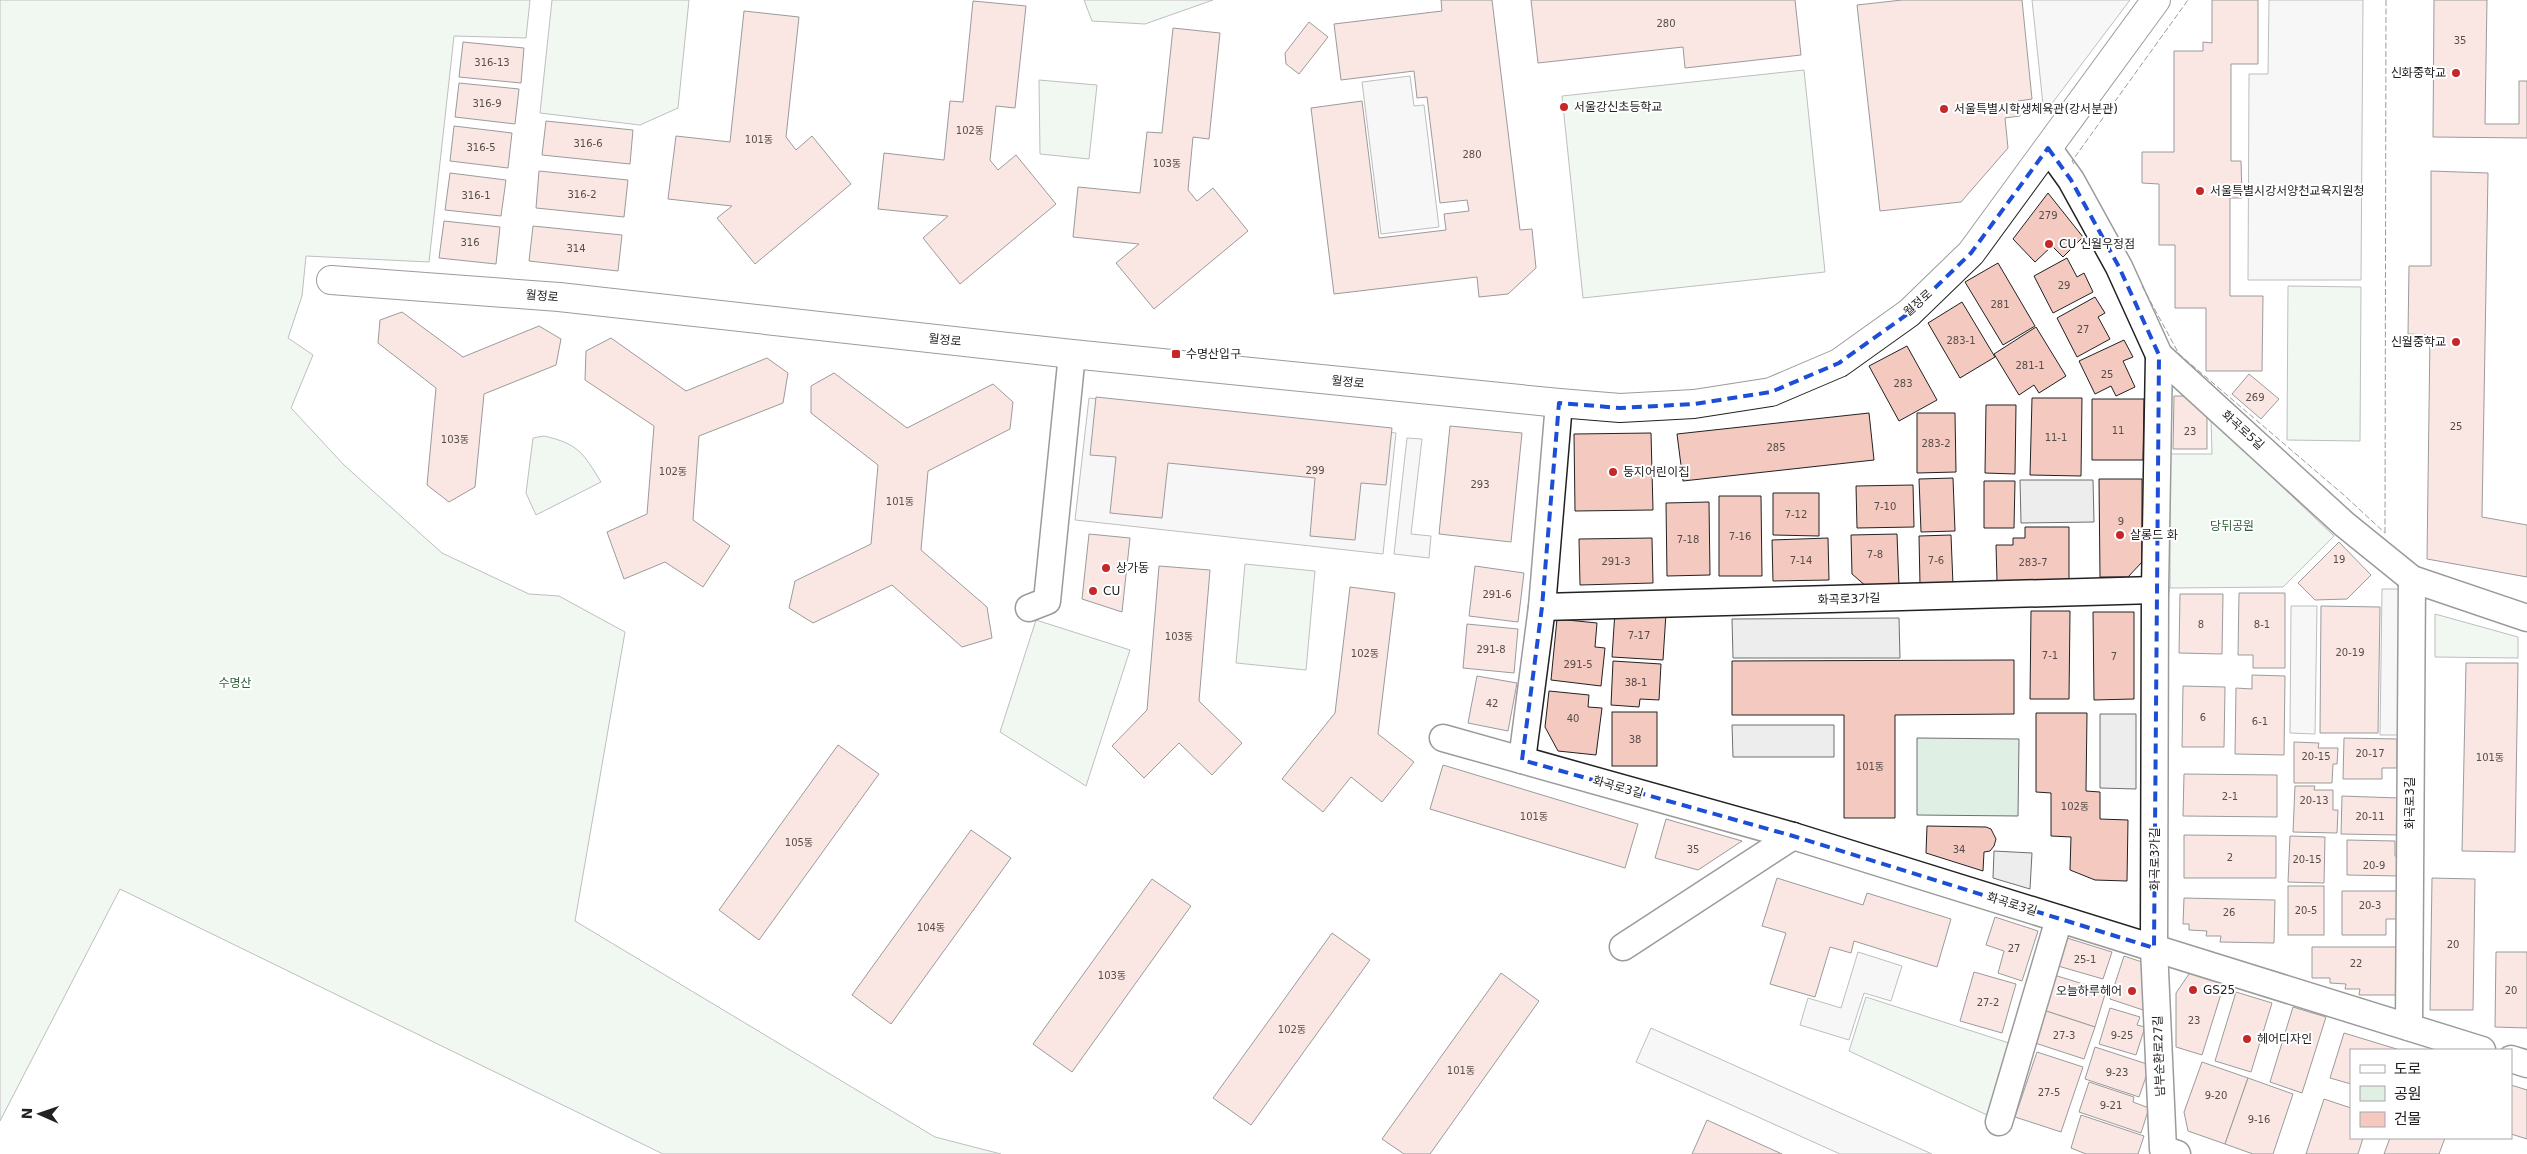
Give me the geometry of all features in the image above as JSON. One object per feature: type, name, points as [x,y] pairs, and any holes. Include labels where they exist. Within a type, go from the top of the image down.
[{"type":"street","name":"월정로","points":[[331,280],[559,297],[1072,354],[1620,408],[1694,404],[1771,392],[1839,363],[1909,313],[1971,253],[2156,0]]},
{"type":"street","name":"화곡로5길","points":[[2048,148],[2071,180],[2119,267],[2159,354],[2344,524],[2412,579],[2527,618]]},
{"type":"street","points":[[1029,608],[1047,602],[1072,354]]},
{"type":"street","name":"화곡로3가길","points":[[2154,948],[2155,590],[2159,354]]},
{"type":"street","points":[[1522,760],[1542,607],[1559,402]]},
{"type":"street","name":"화곡로3길","points":[[2408,1027],[2412,579]]},
{"type":"street","name":"화곡로3가길","points":[[1542,607],[2155,590]]},
{"type":"street","name":"화곡로3길","points":[[1443,738],[1793,836],[2479,1049]]},
{"type":"street","points":[[1623,947],[1793,836]]},
{"type":"street","points":[[1998,1122],[2059,919]]},
{"type":"street","name":"남부순환로27길","points":[[2154,948],[2162,1149],[2177,1154]]},
{"type":"street","points":[[2512,1059],[2527,1064]]},
{"type":"highlighted area","points":[[2048,148],[2071,180],[2119,267],[2159,355],[2154,948],[1793,836],[1522,760],[1542,607],[1559,403],[1620,408],[1694,404],[1771,392],[1839,363],[1909,313],[1971,253]]},
{"type":"green space","name":"수명산","points":[[0,0],[530,0],[526,38],[454,36],[429,262],[306,256],[302,296],[288,338],[313,355],[291,408],[344,465],[442,553],[529,594],[559,596],[625,632],[575,921],[935,1137],[1001,1154],[663,1154],[120,889],[0,1121]]},
{"type":"green space","points":[[552,0],[689,0],[678,108],[640,125],[540,113]]},
{"type":"green space","points":[[1084,0],[1213,0],[1145,24],[1092,21]]},
{"type":"green space","points":[[1804,70],[1825,272],[1583,298],[1562,96]]},
{"type":"green space","points":[[1039,80],[1097,85],[1089,159],[1040,154]]},
{"type":"green space","points":[[2288,286],[2361,287],[2360,441],[2287,440]]},
{"type":"green space","name":"당뒤공원","points":[[2211,419],[2334,536],[2283,587],[2170,588],[2170,454],[2212,454]]},
{"type":"green space","points":[[544,436],[573,446],[584,457],[601,482],[536,515],[526,493],[533,438]]},
{"type":"green space","points":[[1245,564],[1315,571],[1306,670],[1236,663]]},
{"type":"green space","points":[[2435,614],[2518,637],[2518,658],[2435,657]]},
{"type":"green space","points":[[1036,620],[1130,650],[1086,786],[1000,732]]},
{"type":"green space","points":[[1917,738],[2019,739],[2018,816],[1917,815]]},
{"type":"green space","points":[[1866,997],[2009,1043],[1987,1115],[1849,1051]]},
{"type":"shaded area","points":[[2032,0],[2130,0],[2044,114]]},
{"type":"shaded area","points":[[2269,0],[2363,0],[2361,280],[2248,280],[2249,74],[2268,74]]},
{"type":"shaded area","points":[[1410,76],[1414,106],[1424,105],[1439,227],[1381,234],[1362,82]]},
{"type":"shaded area","points":[[1089,398],[1396,433],[1383,554],[1075,520]]},
{"type":"shaded area","points":[[1407,438],[1422,439],[1411,534],[1431,536],[1429,558],[1394,554]]},
{"type":"shaded area","points":[[2020,480],[2093,480],[2094,522],[2021,523]]},
{"type":"shaded area","points":[[2382,589],[2401,589],[2400,735],[2380,735]]},
{"type":"shaded area","points":[[2291,606],[2317,606],[2315,734],[2290,733]]},
{"type":"shaded area","points":[[1899,618],[1900,658],[1733,658],[1732,619]]},
{"type":"shaded area","points":[[2100,714],[2136,714],[2136,789],[2100,788]]},
{"type":"shaded area","points":[[1732,725],[1834,725],[1834,757],[1733,757]]},
{"type":"shaded area","points":[[1994,851],[2032,853],[2030,889],[1993,878]]},
{"type":"shaded area","points":[[1858,952],[1902,966],[1891,1001],[1864,993],[1849,1040],[1800,1025],[1808,998],[1841,1008]]},
{"type":"shaded area","points":[[1651,1028],[1932,1154],[1840,1154],[1636,1062]]},
{"type":"building","points":[[1441,0],[1492,0],[1520,230],[1532,229],[1536,268],[1508,294],[1479,297],[1477,277],[1334,294],[1311,108],[1362,101],[1379,238],[1446,230],[1444,214],[1469,211],[1467,200],[1440,203],[1427,97],[1417,98],[1414,71],[1341,80],[1334,24],[1442,11]]},
{"type":"building","points":[[1531,0],[1795,0],[1801,55],[1685,68],[1683,47],[1538,63]]},
{"type":"building","name":"서울특별시학생체육관(강서분관)","points":[[1902,0],[2022,0],[2032,99],[2018,101],[2020,116],[2005,118],[2008,148],[1961,202],[1880,211],[1857,5]]},
{"type":"building","name":"서울특별시강서양천교육지원청","points":[[2212,0],[2258,0],[2258,64],[2231,64],[2231,161],[2241,161],[2242,198],[2230,198],[2230,296],[2263,296],[2262,371],[2206,371],[2206,308],[2175,308],[2175,245],[2159,245],[2159,184],[2142,183],[2142,152],[2174,152],[2174,51],[2203,51],[2203,42],[2212,43]]},
{"type":"building","name":"신화중학교","points":[[2434,0],[2487,0],[2485,124],[2519,124],[2519,81],[2527,81],[2527,138],[2433,137]]},
{"type":"building","points":[[973,1],[1026,6],[1015,108],[996,106],[990,160],[998,170],[1016,155],[1056,204],[960,284],[923,238],[948,216],[878,209],[884,153],[944,160],[950,101],[963,102]]},
{"type":"building","points":[[744,11],[799,17],[786,137],[796,150],[812,136],[851,184],[755,264],[717,218],[732,206],[668,199],[676,136],[730,142]]},
{"type":"building","points":[[1309,22],[1328,37],[1299,74],[1286,64],[1285,53]]},
{"type":"building","points":[[1173,28],[1220,33],[1209,139],[1193,137],[1188,190],[1197,201],[1213,188],[1248,231],[1154,309],[1116,263],[1139,244],[1073,237],[1078,187],[1140,193],[1147,132],[1162,133]]},
{"type":"building","points":[[463,42],[524,48],[521,83],[459,77]]},
{"type":"building","points":[[459,83],[519,89],[515,124],[455,117]]},
{"type":"building","points":[[546,121],[633,130],[630,164],[542,155]]},
{"type":"building","points":[[454,126],[512,133],[508,168],[450,161]]},
{"type":"building","points":[[539,171],[628,180],[624,217],[536,208]]},
{"type":"building","name":"신월중학교","points":[[2431,171],[2488,173],[2482,517],[2527,525],[2527,577],[2427,559],[2430,335],[2408,334],[2409,266],[2431,266]]},
{"type":"building","points":[[450,173],[506,180],[501,216],[445,210]]},
{"type":"building","points":[[2048,193],[2083,237],[2063,257],[2052,246],[2035,262],[2013,239]]},
{"type":"building","points":[[444,221],[500,227],[496,264],[439,258]]},
{"type":"building","points":[[533,226],[622,235],[618,271],[529,261]]},
{"type":"building","points":[[2067,258],[2077,277],[2084,273],[2093,292],[2053,313],[2034,276]]},
{"type":"building","points":[[1998,263],[2035,326],[2003,345],[1965,282]]},
{"type":"building","points":[[2095,297],[2105,313],[2098,317],[2110,339],[2077,357],[2057,318]]},
{"type":"building","points":[[1962,302],[1995,357],[1960,378],[1928,323]]},
{"type":"building","points":[[402,312],[463,357],[539,326],[561,339],[556,365],[484,394],[475,487],[449,502],[427,485],[436,388],[378,343],[380,320]]},
{"type":"building","points":[[2036,327],[2066,376],[2039,393],[2034,385],[2019,395],[1994,354]]},
{"type":"building","points":[[611,338],[686,391],[767,358],[788,373],[783,403],[699,436],[693,520],[730,546],[703,587],[665,562],[624,579],[607,532],[647,514],[654,426],[585,380],[586,351]]},
{"type":"building","points":[[2124,340],[2133,357],[2123,361],[2135,387],[2116,396],[2111,386],[2095,394],[2079,361]]},
{"type":"building","points":[[1907,346],[1937,400],[1899,421],[1869,366]]},
{"type":"building","points":[[834,373],[907,428],[993,384],[1013,402],[1010,429],[928,471],[921,550],[987,607],[992,638],[962,647],[892,585],[813,623],[789,608],[795,581],[871,544],[878,465],[811,413],[811,386]]},
{"type":"building","points":[[2249,374],[2279,399],[2261,419],[2232,394]]},
{"type":"building","points":[[2174,396],[2190,396],[2207,413],[2207,449],[2173,449]]},
{"type":"building","points":[[1096,397],[1392,428],[1386,485],[1361,483],[1355,540],[1310,536],[1315,478],[1168,463],[1162,518],[1110,513],[1116,457],[1090,455]]},
{"type":"building","points":[[2032,398],[2082,398],[2081,476],[2030,475]]},
{"type":"building","points":[[2092,399],[2144,399],[2143,460],[2092,460]]},
{"type":"building","points":[[1986,405],[2016,405],[2015,474],[1985,473]]},
{"type":"building","points":[[1869,413],[1874,460],[1683,481],[1677,434]]},
{"type":"building","points":[[1917,413],[1955,413],[1956,472],[1917,473]]},
{"type":"building","points":[[1450,426],[1522,433],[1511,542],[1439,534]]},
{"type":"building","name":"둥지어린이집","points":[[1651,433],[1653,510],[1575,511],[1574,434]]},
{"type":"building","points":[[1953,478],[1955,531],[1921,532],[1919,479]]},
{"type":"building","points":[[2099,479],[2142,479],[2142,562],[2128,577],[2100,577]]},
{"type":"building","points":[[1984,481],[2015,481],[2014,528],[1984,528]]},
{"type":"building","points":[[1913,485],[1914,527],[1857,528],[1856,486]]},
{"type":"building","points":[[1773,493],[1819,493],[1819,536],[1773,535]]},
{"type":"building","points":[[1719,496],[1761,496],[1762,576],[1719,576]]},
{"type":"building","points":[[1709,502],[1710,575],[1667,576],[1666,503]]},
{"type":"building","points":[[2025,527],[2069,527],[2069,580],[1997,581],[1996,545],[2013,545],[2013,538],[2025,538]]},
{"type":"building","name":"상가동","points":[[1089,534],[1130,538],[1122,612],[1082,599]]},
{"type":"building","points":[[1897,534],[1899,586],[1867,587],[1852,574],[1851,535]]},
{"type":"building","points":[[1951,535],[1953,585],[1920,585],[1919,536]]},
{"type":"building","points":[[1652,538],[1653,583],[1580,585],[1579,539]]},
{"type":"building","points":[[1828,538],[1829,580],[1773,581],[1772,540]]},
{"type":"building","points":[[2339,542],[2371,575],[2347,599],[2315,600],[2298,583]]},
{"type":"building","points":[[1159,566],[1210,570],[1199,701],[1242,743],[1212,775],[1179,743],[1144,778],[1112,746],[1147,710]]},
{"type":"building","points":[[1475,566],[1524,573],[1518,622],[1469,616]]},
{"type":"building","points":[[1350,587],[1395,593],[1378,734],[1414,762],[1382,802],[1351,777],[1323,812],[1282,779],[1335,713]]},
{"type":"building","points":[[2239,593],[2285,593],[2285,668],[2253,668],[2253,655],[2238,655]]},
{"type":"building","points":[[2180,594],[2223,594],[2222,654],[2179,653]]},
{"type":"building","points":[[2321,606],[2380,607],[2378,733],[2320,733]]},
{"type":"building","points":[[1615,611],[1666,613],[1663,660],[1612,657]]},
{"type":"building","points":[[2031,611],[2070,611],[2069,699],[2030,699]]},
{"type":"building","points":[[2093,612],[2134,612],[2134,699],[2094,700]]},
{"type":"building","points":[[1557,619],[1597,623],[1595,647],[1605,648],[1601,686],[1551,680]]},
{"type":"building","points":[[1467,624],[1518,629],[1514,673],[1463,668]]},
{"type":"building","points":[[2014,660],[2014,714],[1895,715],[1895,818],[1844,818],[1844,715],[1732,715],[1732,661]]},
{"type":"building","points":[[1613,661],[1661,664],[1659,700],[1640,699],[1639,707],[1611,705]]},
{"type":"building","points":[[2466,663],[2518,663],[2515,852],[2462,851]]},
{"type":"building","points":[[2252,675],[2285,676],[2284,755],[2235,754],[2236,688],[2252,689]]},
{"type":"building","points":[[1477,676],[1517,683],[1508,731],[1468,723]]},
{"type":"building","points":[[2183,686],[2225,687],[2224,747],[2182,747]]},
{"type":"building","points":[[1549,691],[1589,695],[1588,707],[1602,708],[1596,755],[1558,751],[1545,727]]},
{"type":"building","points":[[1612,712],[1657,712],[1657,766],[1612,766]]},
{"type":"building","points":[[2036,713],[2087,713],[2086,791],[2100,792],[2100,819],[2128,820],[2127,881],[2095,880],[2070,870],[2071,837],[2051,836],[2051,793],[2036,792]]},
{"type":"building","points":[[2344,738],[2397,739],[2397,768],[2382,768],[2382,779],[2343,779]]},
{"type":"building","points":[[2294,742],[2319,743],[2318,748],[2338,748],[2337,764],[2333,764],[2332,783],[2294,783]]},
{"type":"building","points":[[838,745],[879,774],[759,940],[719,910]]},
{"type":"building","points":[[1443,765],[1638,824],[1625,868],[1430,809]]},
{"type":"building","points":[[2184,774],[2277,775],[2277,817],[2183,816]]},
{"type":"building","points":[[2295,786],[2315,786],[2314,790],[2333,790],[2333,810],[2338,810],[2337,833],[2293,832]]},
{"type":"building","points":[[2342,796],[2398,798],[2398,835],[2341,834]]},
{"type":"building","points":[[1666,819],[1742,841],[1698,870],[1655,858]]},
{"type":"building","points":[[1927,826],[1986,827],[1991,829],[1996,839],[1990,851],[1984,852],[1983,871],[1926,853]]},
{"type":"building","points":[[971,830],[1011,858],[891,1024],[852,995]]},
{"type":"building","points":[[2184,835],[2276,836],[2276,878],[2184,878]]},
{"type":"building","points":[[2290,836],[2325,837],[2324,883],[2288,882]]},
{"type":"building","points":[[2347,840],[2395,841],[2395,856],[2401,856],[2400,876],[2347,875]]},
{"type":"building","points":[[1777,878],[1863,905],[1867,893],[1951,919],[1937,967],[1854,941],[1851,953],[1830,947],[1815,997],[1770,984],[1786,933],[1762,926]]},
{"type":"building","points":[[2432,878],[2475,879],[2473,1010],[2430,1010]]},
{"type":"building","points":[[1152,879],[1191,906],[1072,1072],[1033,1044]]},
{"type":"building","points":[[2288,886],[2324,886],[2324,935],[2288,935]]},
{"type":"building","points":[[2342,891],[2399,891],[2399,919],[2386,919],[2386,935],[2342,935]]},
{"type":"building","points":[[2184,898],[2275,900],[2274,943],[2220,942],[2221,936],[2206,936],[2207,931],[2189,930],[2189,924],[2183,924]]},
{"type":"building","points":[[1995,917],[2038,931],[2022,981],[1998,973],[2004,951],[1986,945]]},
{"type":"building","points":[[1332,933],[1370,960],[1251,1125],[1213,1098]]},
{"type":"building","points":[[2067,938],[2112,952],[2103,979],[2058,966]]},
{"type":"building","points":[[2312,947],[2400,947],[2400,995],[2359,995],[2360,989],[2345,989],[2346,984],[2330,983],[2330,978],[2312,978]]},
{"type":"building","points":[[2496,952],[2527,952],[2527,1028],[2495,1027]]},
{"type":"building","points":[[2124,956],[2148,964],[2146,1011],[2110,999]]},
{"type":"building","points":[[2191,971],[2225,981],[2202,1055],[2176,1047],[2176,993]]},
{"type":"building","points":[[1974,972],[2016,984],[2002,1033],[1960,1021]]},
{"type":"building","points":[[1501,973],[1539,1001],[1430,1154],[1404,1154],[1382,1139]]},
{"type":"building","points":[[2054,975],[2106,991],[2095,1027],[2043,1010]]},
{"type":"building","points":[[2236,992],[2272,1003],[2251,1072],[2215,1061]]},
{"type":"building","points":[[2293,1007],[2326,1017],[2302,1093],[2270,1082]]},
{"type":"building","points":[[2110,1008],[2140,1017],[2137,1025],[2145,1027],[2136,1055],[2099,1044]]},
{"type":"building","points":[[2043,1010],[2095,1027],[2084,1059],[2032,1042]]},
{"type":"building","points":[[2344,1033],[2397,1049],[2350,1049],[2350,1084],[2330,1078]]},
{"type":"building","points":[[2095,1047],[2150,1065],[2139,1097],[2085,1079]]},
{"type":"building","points":[[2037,1052],[2083,1067],[2061,1132],[2015,1117]]},
{"type":"building","points":[[2202,1062],[2248,1078],[2225,1144],[2188,1131],[2184,1112]]},
{"type":"building","points":[[2248,1078],[2293,1094],[2273,1154],[2253,1154],[2225,1144]]},
{"type":"building","points":[[2089,1082],[2134,1097],[2133,1102],[2149,1108],[2141,1133],[2079,1112]]},
{"type":"building","points":[[2512,1085],[2527,1090],[2527,1139],[2512,1134]]},
{"type":"building","points":[[2324,1099],[2350,1108],[2350,1139],[2363,1139],[2358,1154],[2306,1154]]},
{"type":"building","points":[[2081,1115],[2144,1136],[2138,1154],[2086,1154],[2071,1148]]},
{"type":"building","points":[[1707,1120],[1782,1154],[1692,1154]]},
{"type":"building","points":[[2390,1139],[2445,1139],[2439,1154],[2384,1154]]},
{"type":"fence","points":[[2074,164],[2072,161],[2188,0]]},
{"type":"fence","points":[[2385,533],[2386,0]]},
{"type":"fence","points":[[2142,286],[2179,354],[2345,496],[2385,533]]},
{"type":"place","name":"신화중학교","points":[[2456,73]]},
{"type":"place","name":"서울강신초등학교","points":[[1564,107]]},
{"type":"place","name":"서울특별시학생체육관(강서분관)","points":[[1944,109]]},
{"type":"place","name":"서울특별시강서양천교육지원청","points":[[2200,191]]},
{"type":"place","name":"CU 신월우정점","points":[[2049,244]]},
{"type":"place","name":"신월중학교","points":[[2456,342]]},
{"type":"place","name":"수명산입구","points":[[1176,354]]},
{"type":"place","name":"둥지어린이집","points":[[1613,472]]},
{"type":"place","name":"살롱드 화","points":[[2120,535]]},
{"type":"place","name":"상가동","points":[[1106,568]]},
{"type":"place","name":"CU","points":[[1093,591]]},
{"type":"place","name":"GS25","points":[[2193,990]]},
{"type":"place","name":"오늘하루헤어","points":[[2132,991]]},
{"type":"place","name":"헤어디자인","points":[[2247,1039]]}]
